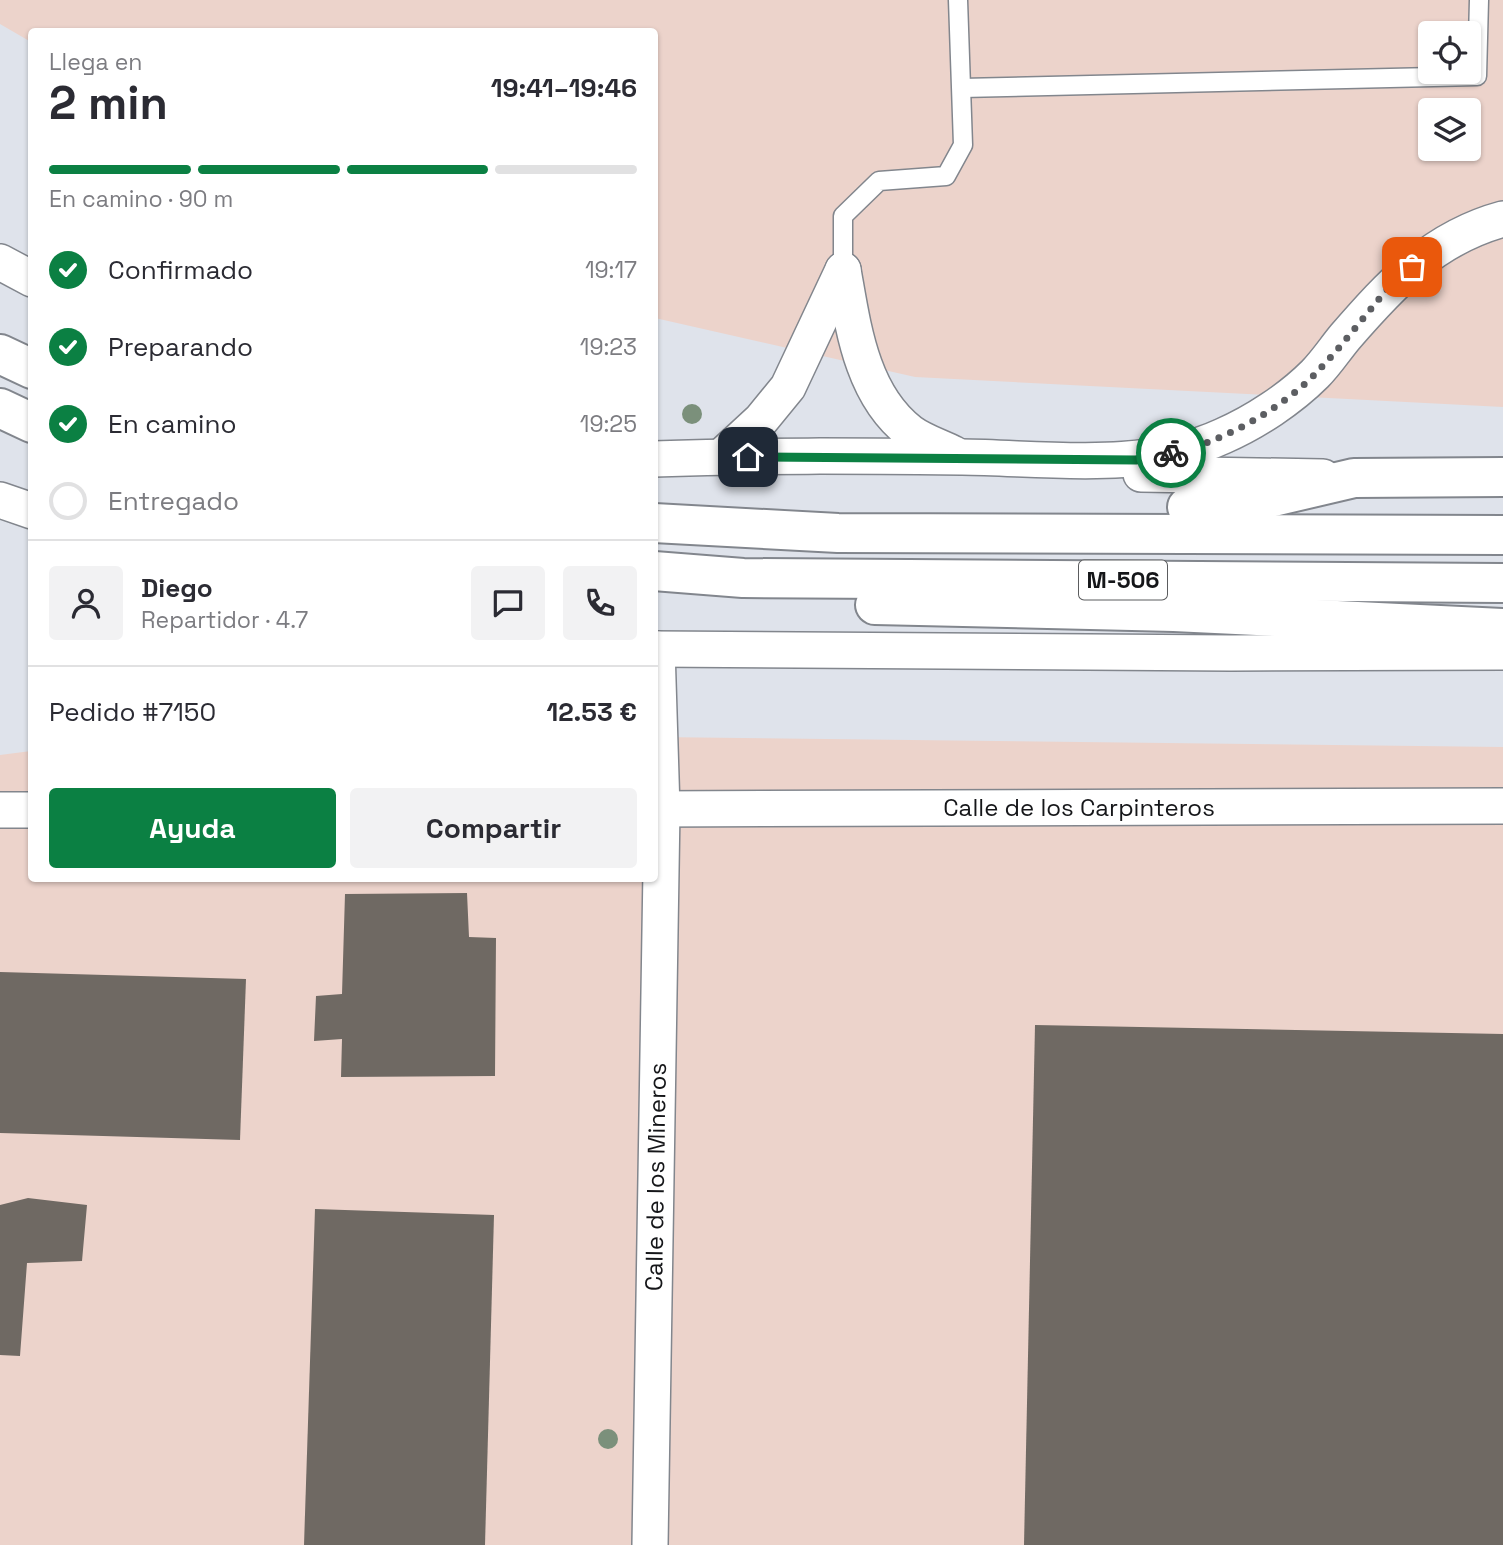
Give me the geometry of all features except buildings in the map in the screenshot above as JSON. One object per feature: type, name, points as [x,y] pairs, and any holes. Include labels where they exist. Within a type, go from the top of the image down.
[{"type":"highway","points":[[0,354],[28,367]]},
{"type":"highway","points":[[0,408],[28,421]]},
{"type":"highway","points":[[920,533],[1129,508],[1235,506],[1354,478],[1503,477]]},
{"type":"highway","name":"M-506","points":[[658,523],[838,533],[1503,535]]},
{"type":"highway","name":"M-506","points":[[658,571],[743,578],[1503,583]]},
{"type":"highway","points":[[743,578],[843,604],[1174,612],[1503,628]]},
{"type":"street","points":[[658,462],[721,457],[1136,460],[1182,451],[1224,436],[1278,404],[1314,375],[1396,279],[1427,254],[1481,225],[1503,219]]},
{"type":"street","points":[[0,262],[28,277]]},
{"type":"street","points":[[721,457],[761,420],[788,387],[843,270]]},
{"type":"street","points":[[843,270],[857,349],[880,398],[910,432],[960,457]]},
{"type":"street","points":[[658,462],[1354,478]]},
{"type":"street","points":[[0,500],[28,510]]},
{"type":"street","points":[[658,649],[1503,652]]},
{"type":"street","name":"Calle de los Carpinteros","points":[[658,809],[1503,806]]},
{"type":"street","points":[[0,810],[28,810]]},
{"type":"street","name":"Calle de los Mineros","points":[[650,1545],[657,882]]},
{"type":"lane","points":[[843,270],[843,216],[879,181],[946,176],[963,145],[958,0]]},
{"type":"lane","points":[[962,88],[1477,76],[1479,0]]},
{"type":"shaded area","points":[[0,0],[1503,0],[1503,407],[915,377],[658,319],[658,28],[28,28],[28,40],[0,24]]},
{"type":"shaded area","points":[[658,737],[1503,747],[1503,1545],[0,1545],[0,755],[28,751],[28,882],[658,882]]},
{"type":"way so far","points":[[1171,453],[1224,436],[1278,404],[1314,375],[1396,279],[1412,267]]},
{"type":"route","points":[[748,457],[1136,460],[1171,453]]}]
